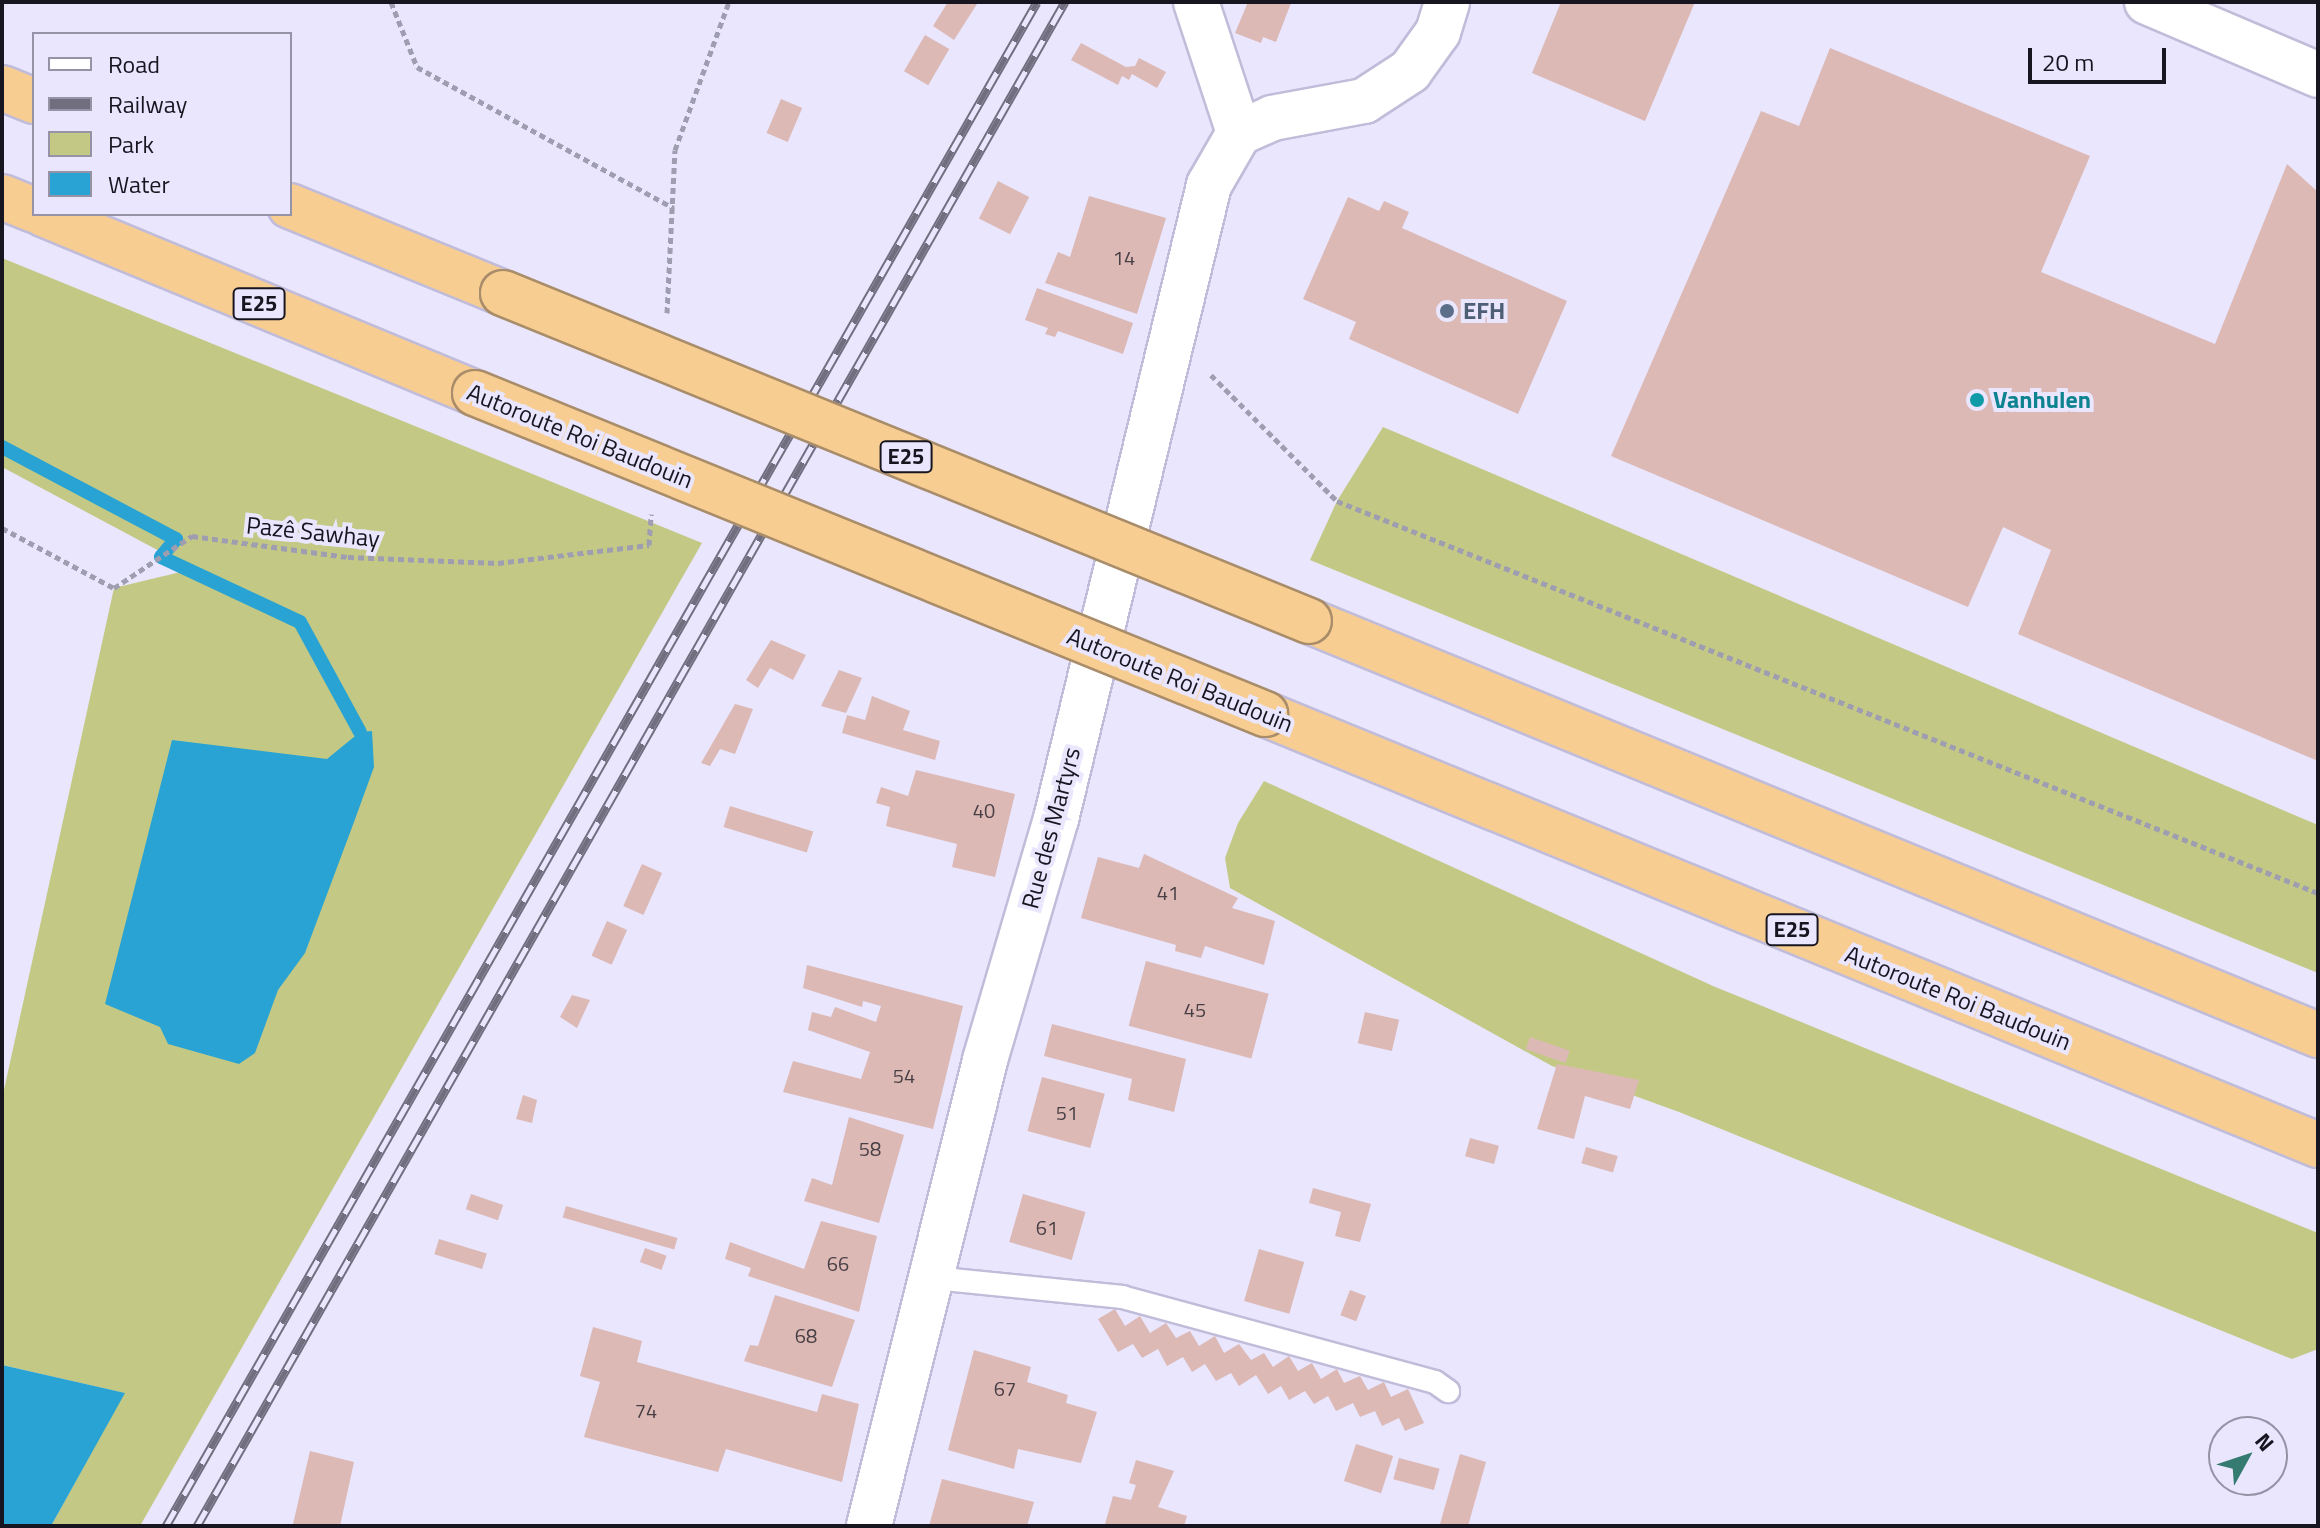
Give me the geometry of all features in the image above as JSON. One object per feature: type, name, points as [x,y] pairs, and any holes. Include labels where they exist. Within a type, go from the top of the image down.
[{"type":"highway","points":[[2,88],[32,100]]},
{"type":"highway","points":[[2,197],[32,209]]},
{"type":"highway","name":"E25","points":[[292,207],[2318,1035]]},
{"type":"highway","name":"Autoroute Roi Baudouin","points":[[48,216],[2318,1145]]},
{"type":"street","points":[[1196,2],[1239,133],[1272,118],[1364,101],[1410,71],[1438,32],[1447,2]]},
{"type":"street","points":[[2147,2],[2318,75]]},
{"type":"street","name":"Rue des Martyrs","points":[[869,1526],[985,1060],[1056,819],[1209,185],[1239,133]]},
{"type":"lane","points":[[933,1278],[1122,1297],[1435,1382],[1448,1391]]},
{"type":"path","points":[[391,2],[417,67],[675,209]]},
{"type":"path","points":[[675,150],[729,2]]},
{"type":"path","points":[[1173,338],[1337,501],[2318,893]]},
{"type":"path","name":"Pazê Sawhay","points":[[2,528],[114,588],[192,536],[348,557],[498,563],[649,545]]},
{"type":"green space","points":[[2,258],[702,543],[140,1526],[51,1526],[124,1393],[2,1365],[2,1099],[114,588],[193,569],[2,467]]},
{"type":"green space","points":[[1383,427],[2318,825],[2318,973],[1310,560],[1337,501]]},
{"type":"green space","points":[[1264,781],[1713,986],[2318,1233],[2318,1349],[2292,1359],[1679,1112],[1552,1066],[1230,888],[1225,858],[1238,823]]},
{"type":"water","points":[[372,731],[374,767],[305,953],[278,990],[255,1053],[239,1064],[168,1044],[160,1027],[105,1004],[172,740],[327,759],[360,732]]},
{"type":"water","points":[[2,1365],[125,1393],[51,1526],[2,1526]]},
{"type":"building","points":[[948,2],[977,4],[954,40],[933,26]]},
{"type":"building","points":[[1248,2],[1299,2],[1291,3],[1276,42],[1263,37],[1261,43],[1235,33]]},
{"type":"building","points":[[1561,2],[1695,2],[1645,121],[1532,73]]},
{"type":"building","points":[[925,35],[949,49],[928,85],[904,71]]},
{"type":"building","points":[[1081,43],[1126,67],[1135,66],[1139,58],[1166,72],[1157,88],[1132,74],[1129,80],[1122,76],[1118,85],[1071,60]]},
{"type":"building","name":"Vanhulen","points":[[1830,48],[2090,156],[2041,272],[2215,344],[2287,164],[2318,192],[2318,761],[2018,634],[2051,550],[2003,527],[1968,607],[1611,456],[1761,111],[1799,126]]},
{"type":"building","points":[[781,99],[802,108],[788,142],[767,133]]},
{"type":"building","points":[[998,181],[1029,197],[1010,234],[979,218]]},
{"type":"building","points":[[1089,196],[1166,218],[1137,314],[1045,283],[1058,252],[1070,257]]},
{"type":"building","name":"EFH","points":[[1348,197],[1379,211],[1384,201],[1409,212],[1402,228],[1567,301],[1518,414],[1349,339],[1356,322],[1303,299]]},
{"type":"building","points":[[1037,288],[1133,323],[1123,354],[1058,331],[1055,337],[1045,334],[1048,328],[1025,320]]},
{"type":"building","points":[[771,640],[806,655],[793,680],[770,668],[758,688],[746,680]]},
{"type":"building","points":[[839,670],[862,678],[846,713],[821,706]]},
{"type":"building","points":[[872,696],[910,711],[903,730],[940,741],[935,760],[842,733],[847,715],[865,720]]},
{"type":"building","points":[[735,704],[753,709],[735,754],[720,749],[710,766],[701,763]]},
{"type":"building","points":[[916,770],[1015,794],[995,877],[952,867],[957,844],[886,826],[890,807],[876,803],[881,787],[908,796]]},
{"type":"building","points":[[730,806],[813,831],[807,852],[724,827]]},
{"type":"building","points":[[1144,854],[1238,898],[1232,908],[1275,921],[1264,965],[1205,946],[1201,958],[1175,951],[1176,945],[1081,918],[1098,857],[1139,868]]},
{"type":"building","points":[[642,864],[662,873],[643,915],[623,906]]},
{"type":"building","points":[[607,921],[627,930],[612,965],[592,956]]},
{"type":"building","points":[[1146,961],[1269,994],[1251,1059],[1129,1026]]},
{"type":"building","points":[[807,965],[963,1006],[933,1129],[783,1092],[793,1061],[861,1079],[870,1052],[808,1030],[812,1012],[831,1017],[835,1007],[876,1022],[881,1006],[863,1001],[862,1007],[803,988]]},
{"type":"building","points":[[572,995],[590,1000],[577,1028],[560,1017]]},
{"type":"building","points":[[1365,1012],[1399,1020],[1392,1051],[1358,1043]]},
{"type":"building","points":[[1052,1024],[1186,1059],[1174,1112],[1128,1100],[1132,1079],[1044,1056]]},
{"type":"building","points":[[1530,1037],[1570,1051],[1565,1063],[1526,1049]]},
{"type":"building","points":[[1557,1064],[1639,1080],[1630,1109],[1585,1096],[1574,1139],[1537,1129]]},
{"type":"building","points":[[1042,1077],[1105,1094],[1090,1148],[1028,1131]]},
{"type":"building","points":[[523,1095],[537,1100],[532,1123],[516,1119]]},
{"type":"building","points":[[849,1117],[904,1135],[879,1223],[804,1201],[812,1178],[832,1185]]},
{"type":"building","points":[[1470,1138],[1499,1146],[1494,1164],[1465,1156]]},
{"type":"building","points":[[1586,1147],[1618,1156],[1613,1172],[1581,1163]]},
{"type":"building","points":[[1313,1188],[1371,1204],[1360,1242],[1335,1236],[1341,1212],[1309,1203]]},
{"type":"building","points":[[471,1194],[503,1205],[498,1220],[466,1209]]},
{"type":"building","points":[[1023,1194],[1085,1212],[1072,1260],[1009,1242]]},
{"type":"building","points":[[566,1206],[678,1238],[674,1250],[563,1218]]},
{"type":"building","points":[[821,1221],[877,1236],[859,1312],[748,1276],[751,1268],[725,1259],[730,1242],[804,1269]]},
{"type":"building","points":[[439,1239],[487,1254],[482,1269],[434,1254]]},
{"type":"building","points":[[645,1248],[667,1256],[661,1270],[640,1262]]},
{"type":"building","points":[[1259,1249],[1304,1262],[1289,1314],[1244,1301]]},
{"type":"building","points":[[1350,1290],[1366,1296],[1356,1321],[1340,1315]]},
{"type":"building","points":[[775,1295],[855,1320],[832,1387],[744,1361],[750,1345],[758,1346]]},
{"type":"building","points":[[1115,1309],[1125,1326],[1140,1316],[1150,1333],[1166,1323],[1176,1338],[1190,1331],[1199,1346],[1215,1336],[1224,1353],[1239,1344],[1251,1360],[1264,1353],[1273,1367],[1289,1356],[1298,1371],[1312,1363],[1321,1379],[1337,1369],[1344,1383],[1360,1376],[1368,1390],[1384,1382],[1391,1397],[1408,1389],[1424,1423],[1405,1431],[1399,1418],[1382,1426],[1375,1411],[1360,1417],[1353,1403],[1336,1411],[1328,1396],[1314,1404],[1305,1391],[1289,1400],[1281,1386],[1268,1394],[1256,1375],[1239,1386],[1231,1373],[1216,1381],[1205,1364],[1192,1372],[1183,1357],[1167,1366],[1158,1349],[1142,1358],[1133,1344],[1118,1352],[1098,1319]]},
{"type":"building","points":[[593,1327],[642,1341],[637,1362],[817,1412],[822,1394],[859,1404],[842,1482],[726,1449],[718,1472],[584,1437],[600,1382],[580,1376]]},
{"type":"building","points":[[974,1350],[1031,1367],[1027,1382],[1068,1395],[1066,1403],[1097,1412],[1081,1463],[1018,1449],[1014,1469],[948,1450]]},
{"type":"building","points":[[1356,1444],[1393,1456],[1381,1493],[1344,1481]]},
{"type":"building","points":[[310,1451],[354,1462],[340,1526],[293,1524]]},
{"type":"building","points":[[1460,1454],[1486,1462],[1468,1526],[1447,1526],[1440,1524]]},
{"type":"building","points":[[1399,1458],[1440,1469],[1434,1490],[1393,1479]]},
{"type":"building","points":[[1136,1460],[1174,1471],[1158,1507],[1187,1516],[1184,1526],[1105,1524],[1113,1496],[1131,1500],[1136,1485],[1129,1483]]},
{"type":"building","points":[[942,1479],[1034,1502],[1027,1526],[929,1526]]},
{"type":"waterway","points":[[2,447],[176,539],[161,557],[300,622],[360,732]]},
{"type":"railway","points":[[166,1526],[1037,2]]},
{"type":"railway","points":[[197,1526],[1065,2]]},
{"type":"place","name":"EFH","points":[[1447,311]]},
{"type":"place","name":"Vanhulen","points":[[1977,400]]}]
